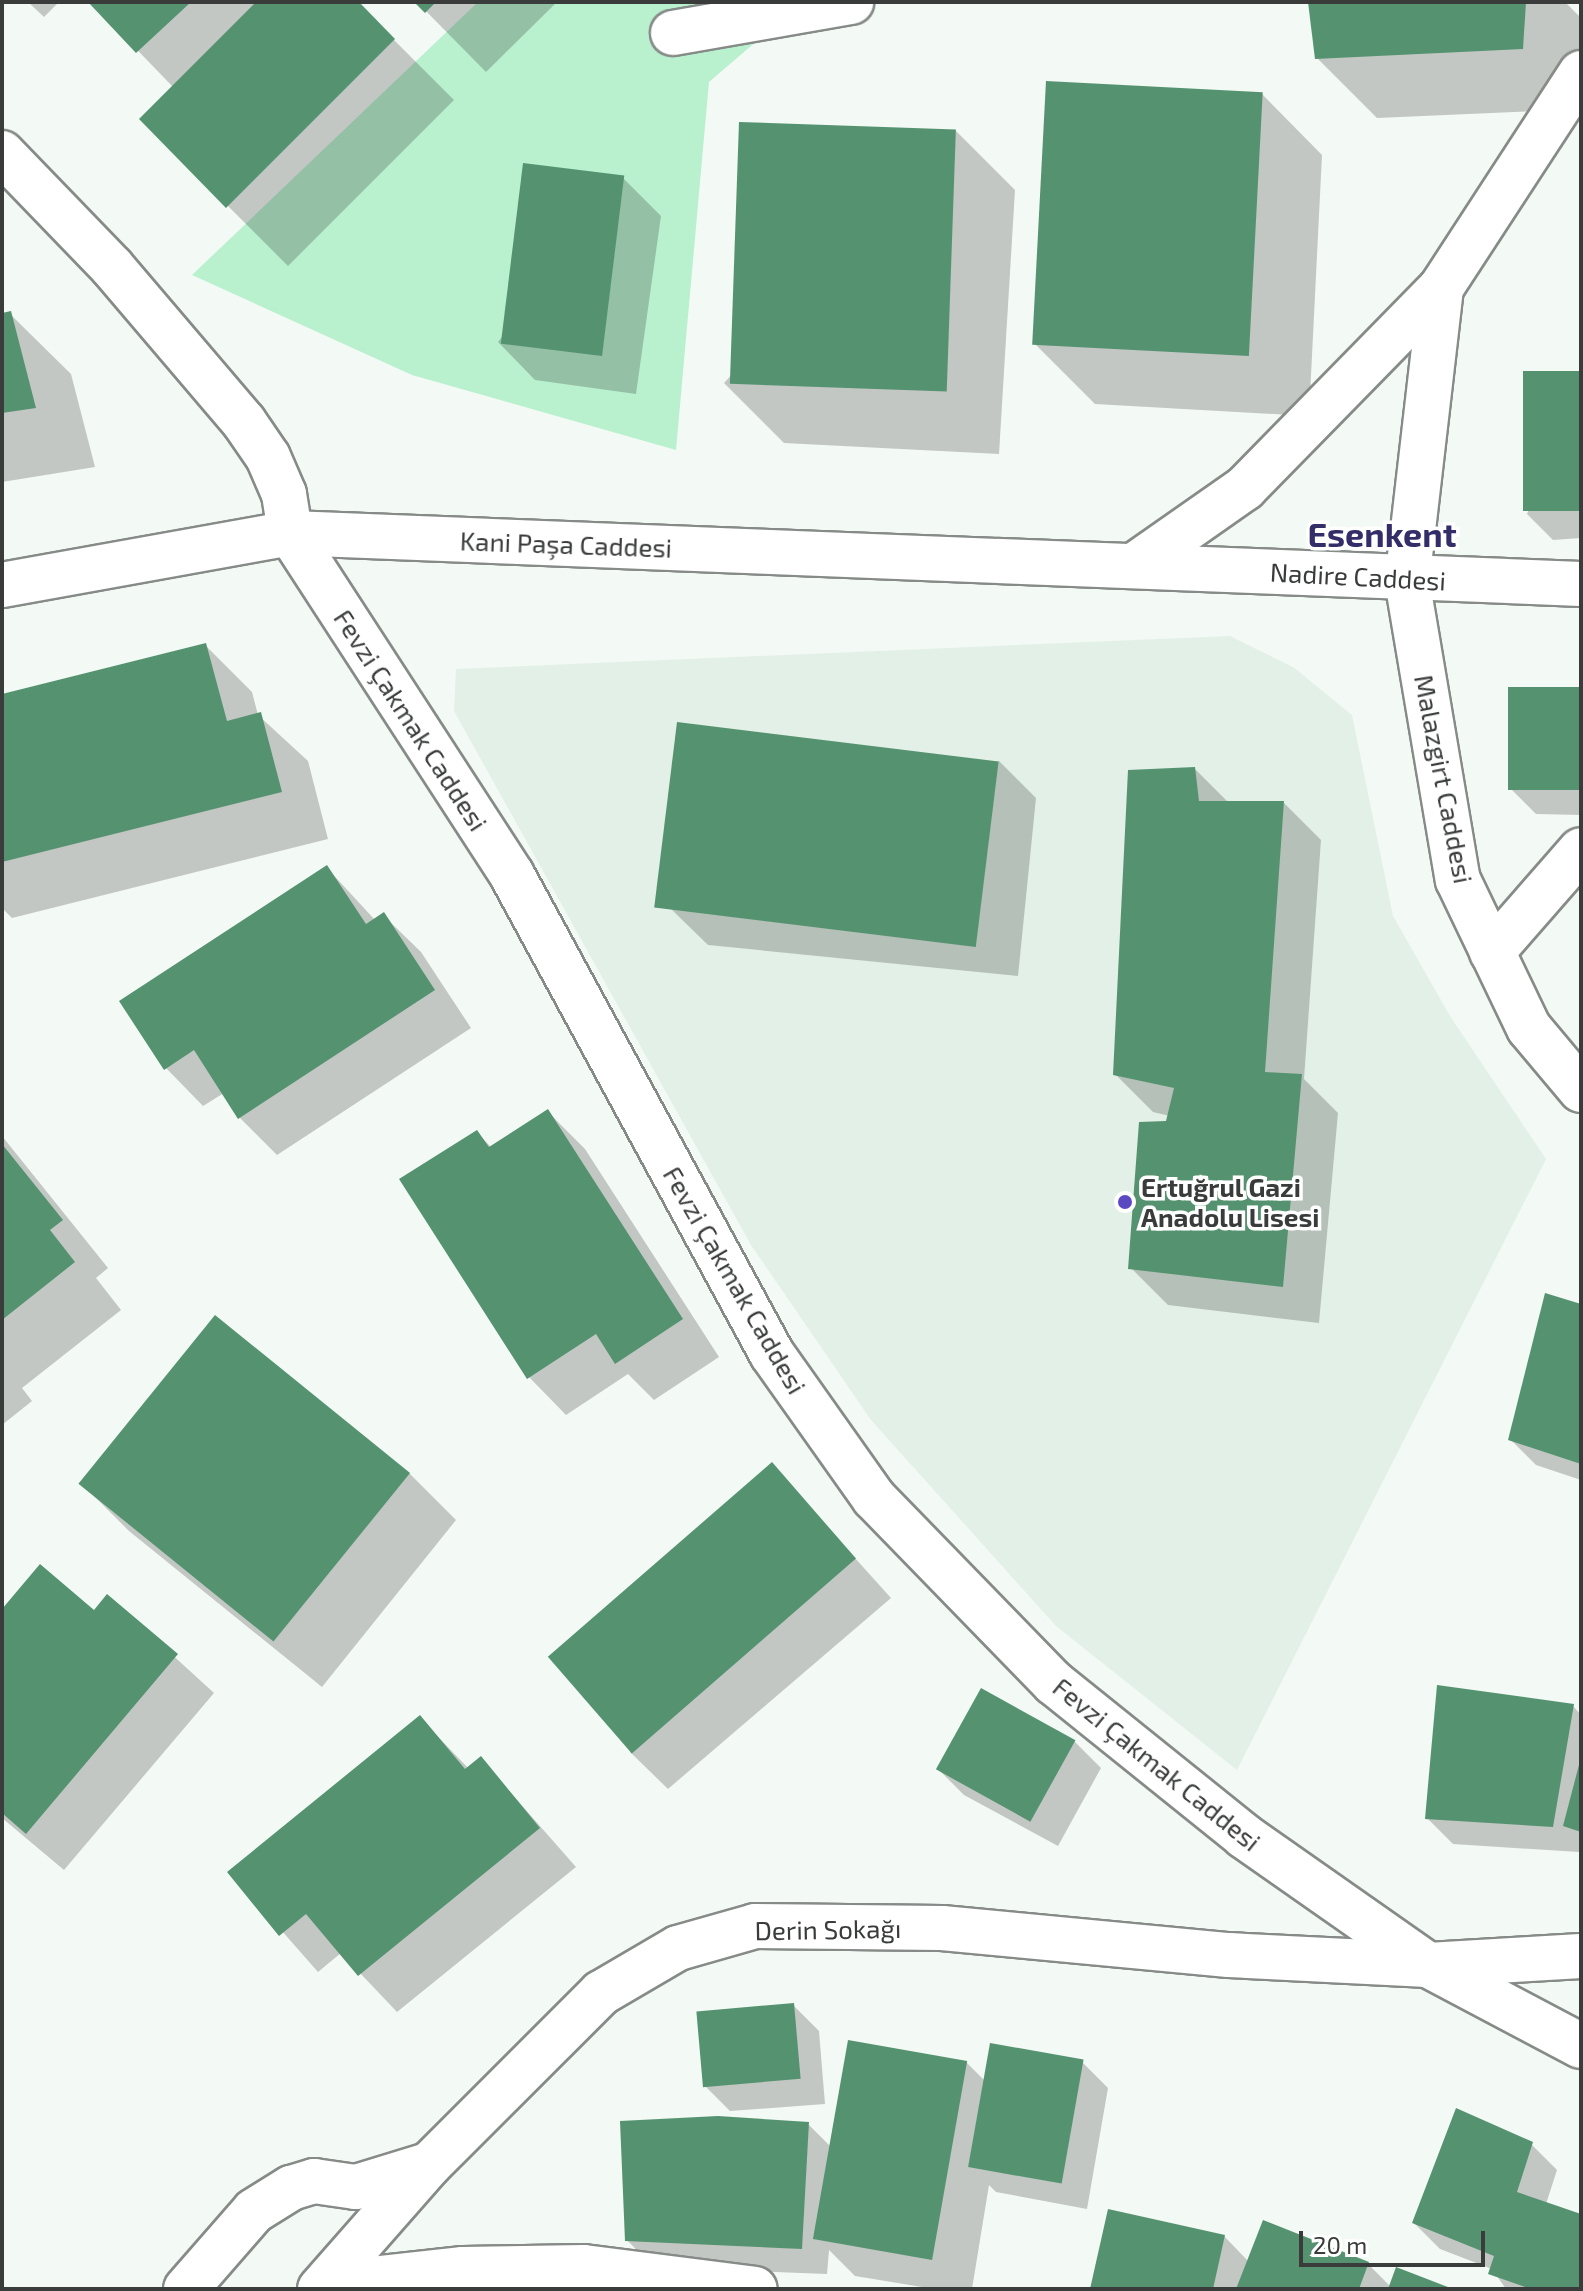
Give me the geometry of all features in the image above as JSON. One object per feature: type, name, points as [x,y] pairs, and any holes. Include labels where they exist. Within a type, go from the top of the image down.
[{"type":"street","points":[[673,33],[851,2]]},
{"type":"street","points":[[1135,565],[1245,488],[1441,288],[1581,73]]},
{"type":"street","points":[[2,153],[112,267],[244,422],[268,457],[284,494],[290,533]]},
{"type":"street","points":[[1407,580],[1441,288]]},
{"type":"street","name":"Kani Paşa Caddesi","points":[[2,585],[290,533],[1135,565]]},
{"type":"street","name":"Fevzi Çakmak Caddesi","points":[[290,533],[512,875],[772,1354],[874,1498],[1054,1683],[1244,1836],[1428,1965],[1581,2046]]},
{"type":"street","name":"Nadire Caddesi","points":[[1135,565],[1407,580],[1581,584]]},
{"type":"street","name":"Malazgirt Caddesi","points":[[1407,580],[1458,880],[1529,1028],[1581,1090]]},
{"type":"street","points":[[1492,952],[1581,850]]},
{"type":"street","name":"Derin Sokağı","points":[[326,2287],[430,2164],[601,1993],[678,1948],[755,1926],[942,1928],[1229,1955],[1428,1965],[1581,1956]]},
{"type":"street","points":[[186,2289],[254,2211],[291,2188],[314,2181],[356,2187],[430,2164]]},
{"type":"street","points":[[326,2287],[463,2269],[584,2267],[755,2289]]},
{"type":"shaded area","name":"Ertuğrul Gazi Anadolu Lisesi","points":[[1230,636],[1293,667],[1352,715],[1393,916],[1450,1016],[1546,1159],[1237,1770],[1056,1626],[871,1420],[751,1245],[454,711],[456,669]]},
{"type":"green space","points":[[478,2],[739,2],[758,40],[709,82],[676,450],[412,375],[192,275]]},
{"type":"building","points":[[88,2],[191,2],[136,53]]},
{"type":"building","points":[[256,2],[359,2],[395,39],[226,208],[139,119]]},
{"type":"building","points":[[414,2],[436,2],[425,13]]},
{"type":"building","points":[[1308,2],[1526,2],[1523,49],[1315,59]]},
{"type":"building","points":[[1046,81],[1263,92],[1249,356],[1032,345]]},
{"type":"building","points":[[739,122],[956,130],[947,391],[730,384]]},
{"type":"building","points":[[523,163],[624,175],[602,356],[501,344]]},
{"type":"building","points":[[11,311],[36,408],[2,413],[2,313]]},
{"type":"building","points":[[1523,371],[1581,371],[1581,511],[1523,511]]},
{"type":"building","points":[[206,643],[227,721],[261,712],[282,792],[2,862],[2,694]]},
{"type":"building","points":[[1508,687],[1581,687],[1581,790],[1508,790]]},
{"type":"building","points":[[677,722],[999,761],[976,947],[654,908]]},
{"type":"building","points":[[1195,767],[1199,801],[1284,801],[1265,1072],[1302,1074],[1283,1287],[1128,1269],[1139,1122],[1166,1121],[1174,1088],[1113,1075],[1128,770]]},
{"type":"building","points":[[327,865],[366,924],[384,912],[435,990],[238,1119],[194,1050],[164,1070],[119,1001]]},
{"type":"building","points":[[548,1109],[683,1319],[615,1364],[596,1334],[527,1379],[399,1179],[477,1130],[489,1147]]},
{"type":"building","points":[[2,1144],[63,1220],[50,1230],[75,1262],[2,1320]]},
{"type":"building","points":[[1545,1293],[1581,1304],[1581,1464],[1508,1440]]},
{"type":"building","points":[[215,1315],[410,1473],[274,1642],[78,1484]]},
{"type":"building","points":[[772,1462],[856,1559],[632,1753],[548,1657]]},
{"type":"building","points":[[40,1564],[94,1610],[107,1594],[178,1654],[26,1834],[2,1813],[2,1609]]},
{"type":"building","points":[[1437,1685],[1574,1704],[1553,1827],[1425,1819]]},
{"type":"building","points":[[981,1688],[1075,1740],[1030,1822],[936,1769]]},
{"type":"building","points":[[420,1715],[465,1769],[481,1756],[540,1828],[358,1976],[306,1914],[279,1936],[227,1872]]},
{"type":"building","points":[[1581,1761],[1581,1832],[1563,1826]]},
{"type":"building","points":[[794,2003],[801,2079],[703,2087],[696,2012]]},
{"type":"building","points":[[848,2040],[967,2061],[932,2260],[813,2239]]},
{"type":"building","points":[[990,2043],[1084,2059],[1062,2184],[968,2167]]},
{"type":"building","points":[[1456,2108],[1533,2142],[1517,2192],[1581,2214],[1581,2289],[1531,2289],[1488,2274],[1494,2256],[1412,2223]]},
{"type":"building","points":[[718,2116],[809,2122],[802,2249],[625,2241],[620,2121]]},
{"type":"building","points":[[1108,2209],[1225,2235],[1213,2289],[1090,2289]]},
{"type":"building","points":[[1263,2220],[1369,2262],[1359,2289],[1236,2289]]},
{"type":"building","points":[[1396,2267],[1453,2289],[1388,2289]]},
{"type":"place","name":"Ertuğrul Gazi Anadolu Lisesi","points":[[1125,1202]]},
{"type":"district","name":"Esenkent","points":[[1382,534]]}]
